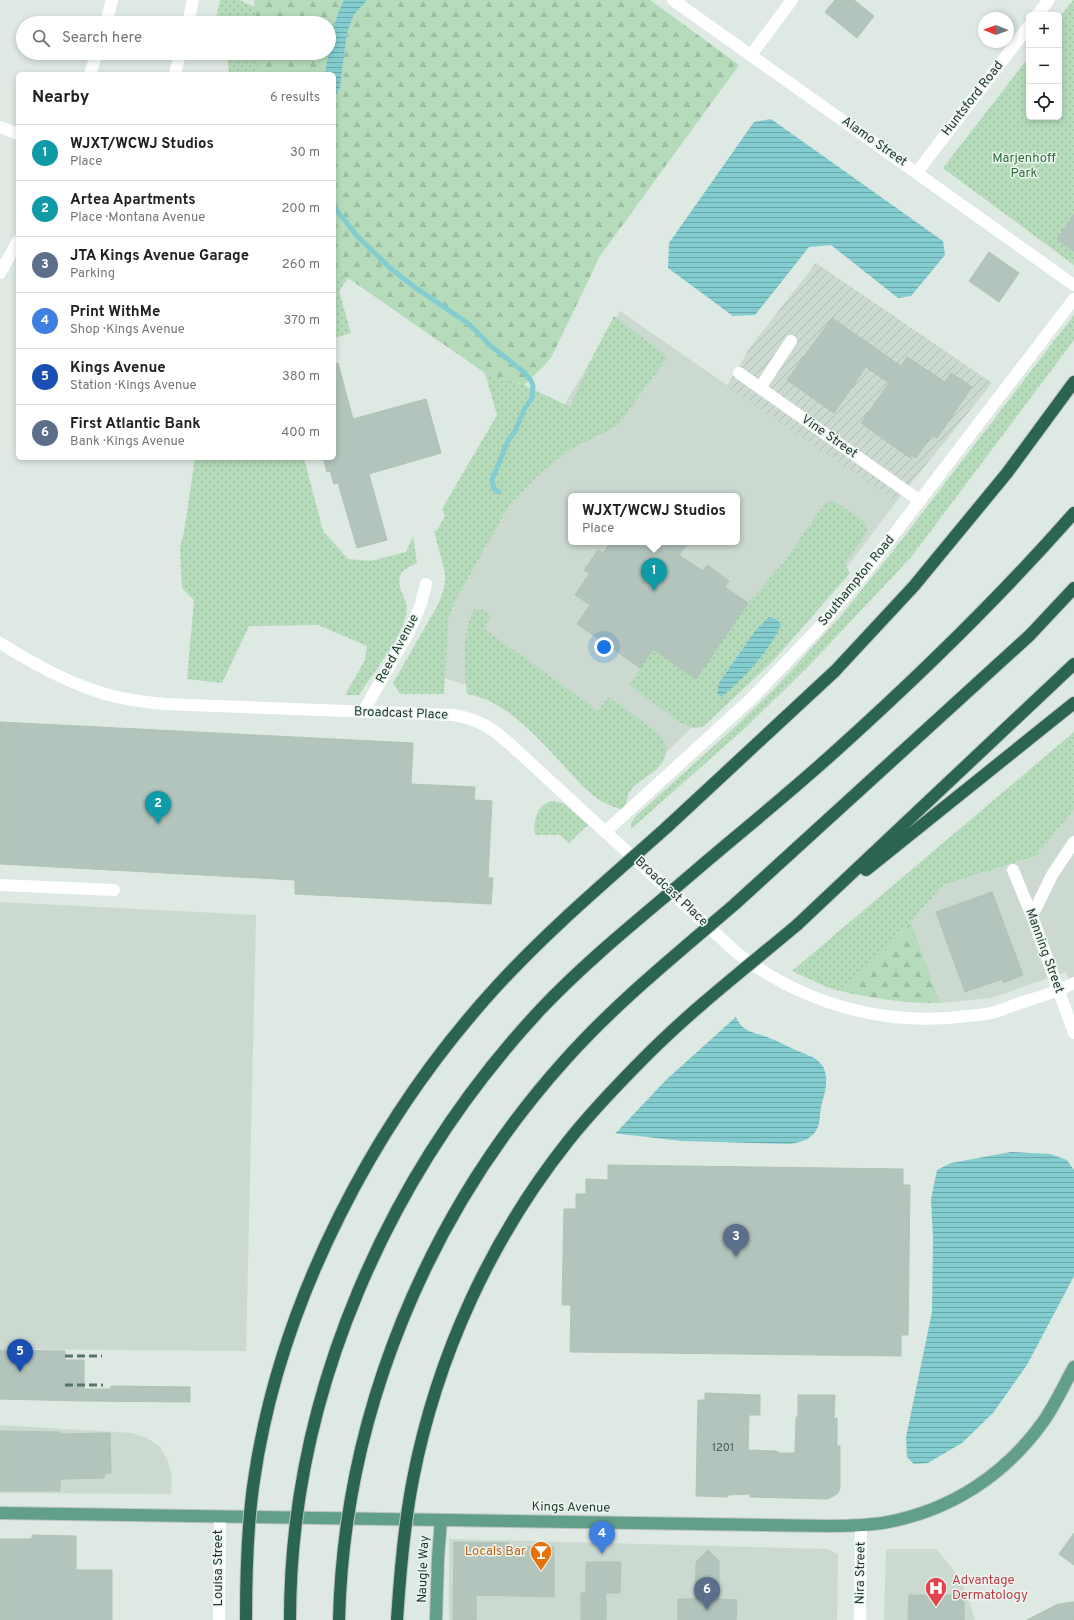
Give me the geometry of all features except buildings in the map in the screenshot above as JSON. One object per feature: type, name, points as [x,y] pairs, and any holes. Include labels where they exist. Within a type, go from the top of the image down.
[{"type":"highway","points":[[246,1620],[246,1568],[250,1507],[254,1478],[266,1418],[282,1361],[301,1304],[324,1248],[350,1195],[380,1143],[411,1095],[445,1048],[476,1009],[538,944],[668,827],[835,671],[914,586],[1007,473],[1074,382]]},
{"type":"highway","points":[[290,1620],[292,1572],[298,1507],[318,1411],[335,1354],[355,1300],[378,1248],[404,1197],[452,1120],[485,1075],[522,1031],[582,968],[838,749],[930,664],[1046,545],[1074,513]]},
{"type":"highway","points":[[339,1620],[340,1583],[347,1525],[357,1467],[371,1411],[389,1356],[411,1300],[450,1222],[479,1174],[508,1132],[530,1102],[567,1058],[606,1017],[644,982],[735,904],[1024,640],[1074,588]]},
{"type":"highway","points":[[797,925],[1074,664]]},
{"type":"highway","points":[[397,1620],[401,1565],[408,1508],[427,1420],[444,1366],[463,1318],[478,1286],[505,1236],[552,1162],[608,1096],[672,1032],[797,925],[1074,703]]},
{"type":"main road","name":"Kings Avenue","points":[[0,1513],[827,1526],[887,1523],[918,1515],[952,1502],[970,1492],[989,1478],[1019,1452],[1043,1422],[1074,1367]]},
{"type":"main road","name":"Naugle Way","points":[[436,1620],[441,1520]]},
{"type":"street","points":[[108,16],[112,0]]},
{"type":"street","points":[[190,16],[193,0]]},
{"type":"street","name":"Alamo Street","points":[[673,0],[1074,285]]},
{"type":"street","points":[[751,55],[792,0]]},
{"type":"street","points":[[1039,12],[1049,0]]},
{"type":"street","name":"Huntsford Road","points":[[917,172],[1026,30]]},
{"type":"street","points":[[91,72],[95,60]]},
{"type":"street","points":[[175,72],[178,60]]},
{"type":"street","points":[[0,127],[16,133]]},
{"type":"street","points":[[0,273],[16,245]]},
{"type":"street","name":"Southampton Road","points":[[605,832],[752,698],[802,648],[847,595],[1074,299]]},
{"type":"street","points":[[760,388],[791,341]]},
{"type":"street","name":"Vine Street","points":[[738,373],[920,501]]},
{"type":"street","name":"Reed Avenue","points":[[363,712],[409,632],[422,604],[426,584]]},
{"type":"street","name":"Broadcast Place","points":[[0,643],[40,666],[78,685],[132,700],[165,704],[453,715],[480,722],[508,742],[728,945],[757,968],[780,982],[808,995],[838,1006],[886,1016],[912,1019],[950,1018],[991,1013],[1059,990],[1074,983]]},
{"type":"street","points":[[1032,916],[1052,875],[1074,842]]},
{"type":"street","name":"Manning Street","points":[[1013,870],[1032,916],[1074,1033]]},
{"type":"street","points":[[0,885],[114,890]]},
{"type":"street","name":"Louisa Street","points":[[219,1620],[220,1516]]},
{"type":"street","name":"Nira Street","points":[[860,1620],[861,1525]]},
{"type":"shaded area","points":[[816,263],[992,383],[896,502],[727,386],[751,346]]},
{"type":"shaded area","points":[[620,311],[896,502],[819,604],[646,772],[491,693],[409,667]]},
{"type":"shaded area","points":[[1074,809],[1074,991],[1066,972],[991,998],[940,1003],[911,922],[943,885],[1036,856]]},
{"type":"shaded area","points":[[0,902],[256,915],[246,1351],[0,1349]]},
{"type":"shaded area","points":[[0,1425],[132,1433],[147,1438],[160,1447],[168,1461],[172,1477],[171,1494],[0,1493]]},
{"type":"shaded area","points":[[449,1539],[828,1549],[838,1555],[837,1620],[449,1620]]},
{"type":"shaded area","points":[[886,1549],[936,1549],[952,1568],[967,1594],[975,1620],[884,1620]]},
{"type":"green space","points":[[220,0],[239,0],[276,16],[217,16]]},
{"type":"green space","points":[[254,0],[344,0],[336,20],[336,16],[255,16]]},
{"type":"green space","points":[[367,0],[650,0],[739,65],[600,256],[552,356],[524,385],[485,373],[348,278],[336,275],[336,95],[340,87],[347,33],[354,15]]},
{"type":"green space","name":"Marjenhoff Park","points":[[1074,0],[1074,265],[943,168],[1026,61],[1026,120],[1062,120],[1062,14]]},
{"type":"green space","points":[[227,60],[327,60],[325,72],[229,72]]},
{"type":"green space","points":[[258,60],[327,60],[325,72],[259,72]]},
{"type":"green space","points":[[336,275],[348,278],[339,291],[351,333],[336,337]]},
{"type":"green space","points":[[1074,315],[1074,340],[912,556],[806,669],[744,729],[631,829],[631,823],[637,815],[735,727],[776,687],[840,617],[893,551]]},
{"type":"green space","points":[[614,316],[668,357],[616,427],[571,449],[537,476],[508,507],[457,597],[448,619],[444,694],[400,694],[393,683],[439,603],[445,584],[445,572],[434,531],[437,530],[445,516],[442,509],[497,415],[485,373],[524,385],[570,407],[593,356]]},
{"type":"green space","points":[[195,460],[305,460],[323,531],[348,559],[371,561],[406,552],[413,536],[417,563],[403,571],[399,579],[400,587],[407,607],[402,626],[392,646],[359,695],[345,695],[365,660],[367,646],[318,625],[249,626],[222,683],[187,679],[194,600],[182,588],[180,547],[184,532]]},
{"type":"green space","points":[[834,501],[865,522],[867,530],[861,541],[844,563],[850,573],[774,660],[704,726],[695,728],[682,724],[629,685],[653,649],[748,603],[785,561],[825,503]]},
{"type":"green space","points":[[475,609],[484,610],[491,616],[483,628],[598,711],[608,697],[649,726],[662,739],[665,744],[666,754],[662,764],[632,789],[628,795],[623,810],[604,802],[591,794],[533,733],[508,712],[495,704],[467,694],[465,662],[466,638],[471,617]]},
{"type":"green space","points":[[1074,732],[1074,809],[1036,856],[943,885],[887,949],[840,991],[827,987],[792,971]]},
{"type":"green space","points":[[551,801],[563,803],[588,825],[569,843],[560,835],[535,835],[535,819],[537,814],[542,806]]},
{"type":"green space","points":[[911,922],[940,1003],[915,1003],[890,1000],[840,991],[887,949]]},
{"type":"water","points":[[344,0],[367,0],[354,15],[347,33],[340,87],[336,95],[336,72],[325,72],[328,60],[336,60],[336,21]]},
{"type":"water","points":[[771,119],[943,241],[945,255],[911,296],[898,298],[831,245],[809,247],[755,315],[733,316],[668,268],[669,243],[754,122]]},
{"type":"water","points":[[769,617],[776,619],[781,624],[770,644],[756,664],[721,697],[717,693],[719,683],[755,631]]},
{"type":"water","points":[[733,1011],[742,1027],[810,1056],[821,1064],[826,1075],[826,1086],[819,1124],[811,1136],[803,1141],[789,1144],[681,1141],[604,1132]]},
{"type":"water","points":[[1011,1152],[1050,1154],[1067,1160],[1074,1170],[1074,1276],[1027,1365],[993,1413],[962,1443],[928,1463],[914,1464],[907,1457],[906,1437],[932,1312],[933,1238],[931,1199],[937,1170],[951,1163]]},
{"type":"pier","points":[[716,1002],[726,1004],[734,1010],[737,1016],[666,1080],[614,1135],[603,1133],[598,1127],[597,1116],[674,1021],[692,1006]]},
{"type":"waterway","points":[[336,210],[358,237],[389,267],[413,286],[469,324],[492,347],[525,373],[531,381],[533,386],[532,398],[525,408],[515,431],[508,441],[492,480],[494,489],[499,492]]},
{"type":"railway","points":[[65,1356],[102,1356]]},
{"type":"railway","points":[[65,1385],[103,1385]]},
{"type":"place","name":"WJXT/WCWJ Studios","points":[[654,591]]},
{"type":"place","name":"Artea Apartments","points":[[158,824]]},
{"type":"place","name":"JTA Kings Avenue Garage","points":[[736,1257]]},
{"type":"place","name":"Kings Avenue","points":[[20,1372]]},
{"type":"place","name":"Print WithMe","points":[[602,1554]]},
{"type":"place","name":"Locals Bar","points":[[541,1572]]},
{"type":"place","name":"Advantage Dermatology","points":[[936,1608]]},
{"type":"place","name":"First Atlantic Bank","points":[[707,1610]]}]
